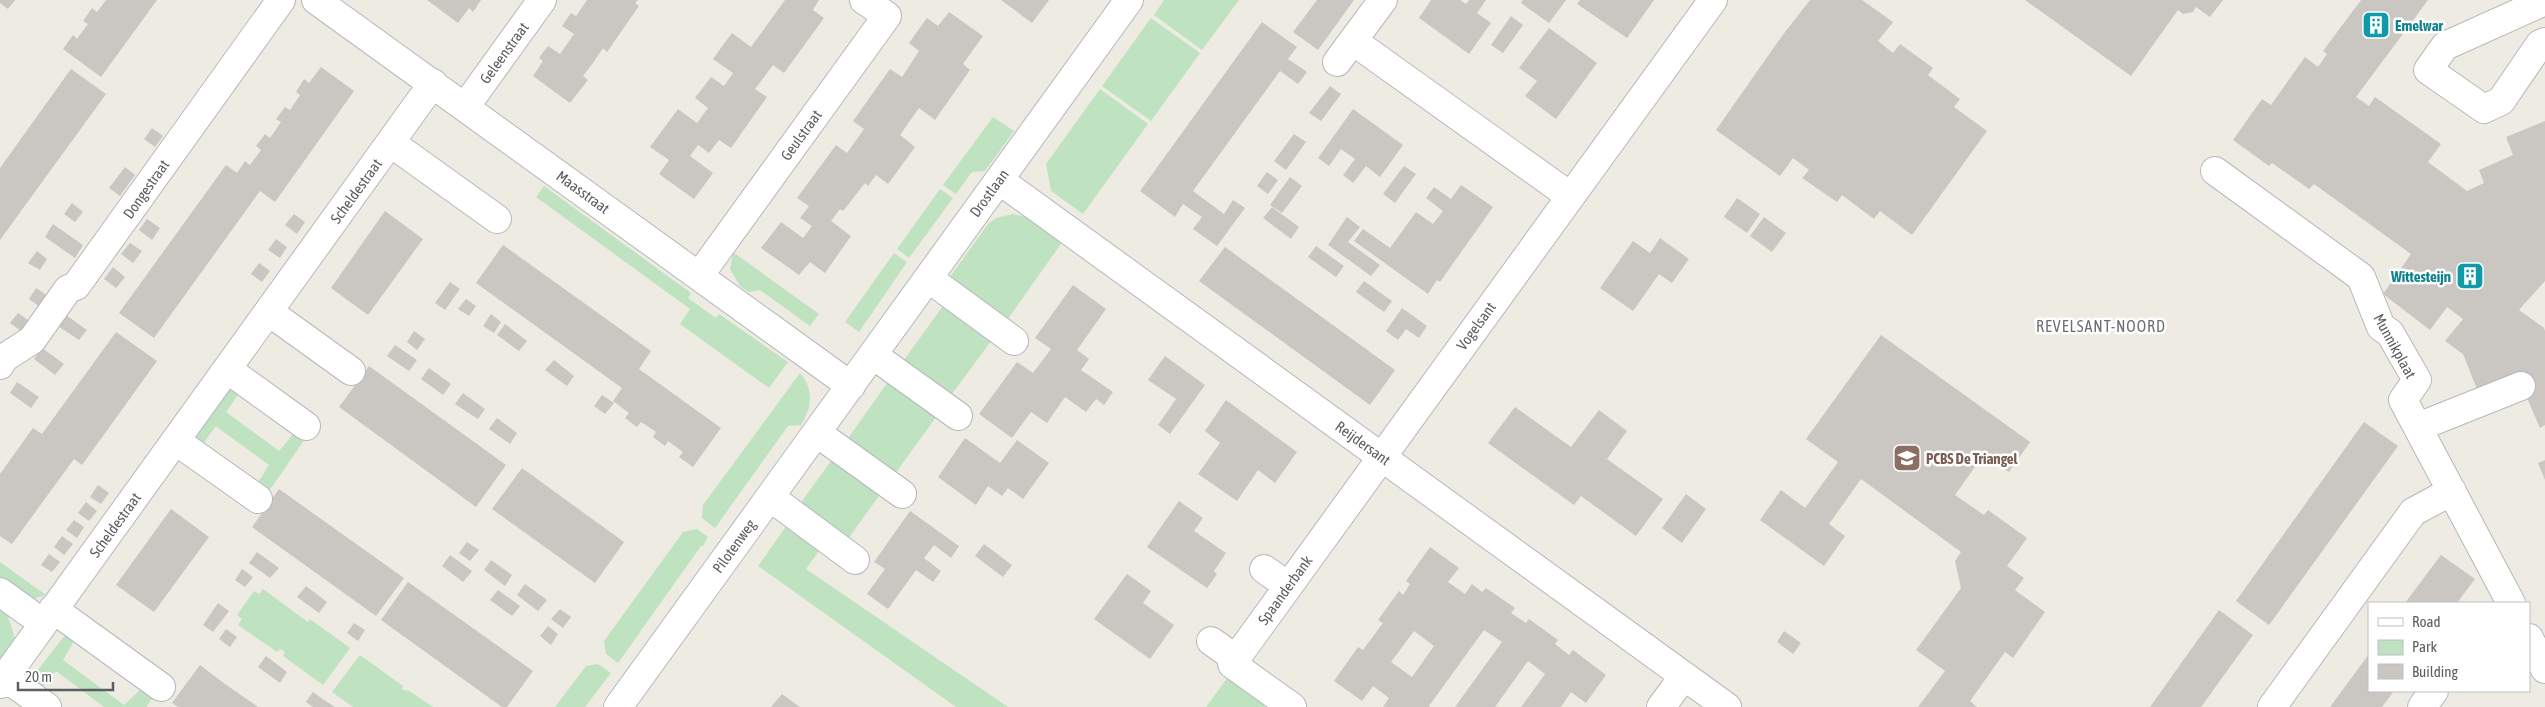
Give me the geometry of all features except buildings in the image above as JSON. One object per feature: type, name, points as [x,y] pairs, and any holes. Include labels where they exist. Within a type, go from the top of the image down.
[{"type":"street","name":"Dongestraat","points":[[10,356],[32,340],[68,289],[76,286],[281,0]]},
{"type":"street","name":"Maasstraat","points":[[316,0],[851,386]]},
{"type":"street","name":"Geleenstraat","points":[[465,107],[542,0]]},
{"type":"street","name":"Geulstraat","points":[[699,276],[887,16],[864,0]]},
{"type":"street","name":"Drostlaan","points":[[851,386],[1129,0]]},
{"type":"street","points":[[1383,0],[1345,51],[1570,196]]},
{"type":"street","name":"Vogelsant","points":[[1382,457],[1713,0]]},
{"type":"street","points":[[2545,0],[2445,46],[2428,70],[2484,109],[2501,101],[2540,44],[2545,42]]},
{"type":"street","name":"Scheldestraat","points":[[47,707],[2,678],[176,441],[433,83]]},
{"type":"street","name":"Scheldestraat","points":[[390,143],[497,219]]},
{"type":"street","name":"Munnikplaat","points":[[2215,171],[2361,277],[2382,327],[2390,334],[2417,380],[2403,400],[2510,602]]},
{"type":"street","name":"Reijdersant","points":[[999,180],[1727,707]]},
{"type":"street","points":[[928,278],[1014,340]]},
{"type":"street","points":[[269,312],[351,371]]},
{"type":"street","points":[[873,355],[958,416]]},
{"type":"street","points":[[227,369],[306,426]]},
{"type":"street","name":"Pilotenweg","points":[[618,707],[851,386]]},
{"type":"street","points":[[2418,427],[2521,386]]},
{"type":"street","points":[[817,432],[902,494]]},
{"type":"street","points":[[176,441],[258,499]]},
{"type":"street","name":"Spaanderbank","points":[[1236,659],[1382,457]]},
{"type":"street","points":[[2272,707],[2413,512],[2452,491]]},
{"type":"street","points":[[770,497],[855,560]]},
{"type":"street","points":[[1264,569],[1288,586]]},
{"type":"street","points":[[0,592],[48,616],[161,687]]},
{"type":"street","points":[[1211,640],[1236,659],[1232,664],[1292,707]]},
{"type":"street","points":[[2530,640],[2545,669]]},
{"type":"street","points":[[1661,707],[1684,676]]},
{"type":"street","points":[[2422,707],[2433,692]]},
{"type":"green space","points":[[1164,0],[1239,0],[1202,50],[1154,15]]},
{"type":"green space","points":[[1151,18],[1200,53],[1151,121],[1102,86]]},
{"type":"green space","points":[[1100,89],[1148,124],[1083,214],[1051,191],[1046,164]]},
{"type":"green space","points":[[993,117],[1014,131],[985,171],[972,172],[956,194],[943,185]]},
{"type":"green space","points":[[544,186],[691,293],[688,298],[716,318],[719,314],[788,362],[769,388],[680,324],[690,309],[536,197]]},
{"type":"green space","points":[[940,189],[953,198],[909,258],[897,249]]},
{"type":"green space","points":[[1013,214],[1030,218],[1063,241],[1005,323],[947,281],[988,224],[996,218]]},
{"type":"green space","points":[[733,252],[819,314],[810,326],[760,290],[749,292],[740,286],[730,269]]},
{"type":"green space","points":[[894,253],[907,262],[859,332],[845,322]]},
{"type":"green space","points":[[946,302],[994,337],[949,398],[901,364]]},
{"type":"green space","points":[[800,373],[808,385],[810,399],[805,419],[801,425],[788,426],[715,528],[702,518],[703,505]]},
{"type":"green space","points":[[890,379],[939,413],[892,478],[844,444]]},
{"type":"green space","points":[[230,387],[239,393],[226,412],[279,451],[294,433],[305,439],[269,491],[257,484],[269,465],[217,427],[215,427],[203,444],[195,440],[194,436]]},
{"type":"green space","points":[[836,454],[884,489],[845,543],[797,508]]},
{"type":"green space","points":[[790,521],[823,545],[806,569],[1008,707],[956,707],[758,566]]},
{"type":"green space","points":[[697,529],[708,537],[703,546],[701,546],[618,663],[606,654],[604,641],[683,532]]},
{"type":"green space","points":[[0,562],[46,595],[33,599],[20,593],[0,578]]},
{"type":"green space","points":[[263,589],[308,622],[310,619],[350,648],[323,685],[283,656],[285,652],[280,649],[277,652],[238,625],[242,619],[237,615],[254,591],[259,594]]},
{"type":"green space","points":[[0,610],[8,616],[15,639],[3,659],[0,660]]},
{"type":"green space","points":[[65,635],[75,639],[63,660],[124,705],[142,688],[153,697],[146,707],[104,707],[56,671],[41,688],[30,680]]},
{"type":"green space","points":[[360,655],[403,686],[402,689],[408,690],[433,707],[353,707],[332,692]]},
{"type":"green space","points":[[598,664],[611,673],[585,707],[555,707],[586,666]]},
{"type":"green space","points":[[1228,677],[1265,705],[1264,707],[1206,707]]},
{"type":"place","name":"Emelwar","points":[[2376,25]]},
{"type":"place","name":"Wittesteijn","points":[[2470,276]]},
{"type":"place","name":"PCBS De Triangel","points":[[1907,458]]},
{"type":"district","name":"REVELSANT-NOORD","points":[[2101,326]]}]
